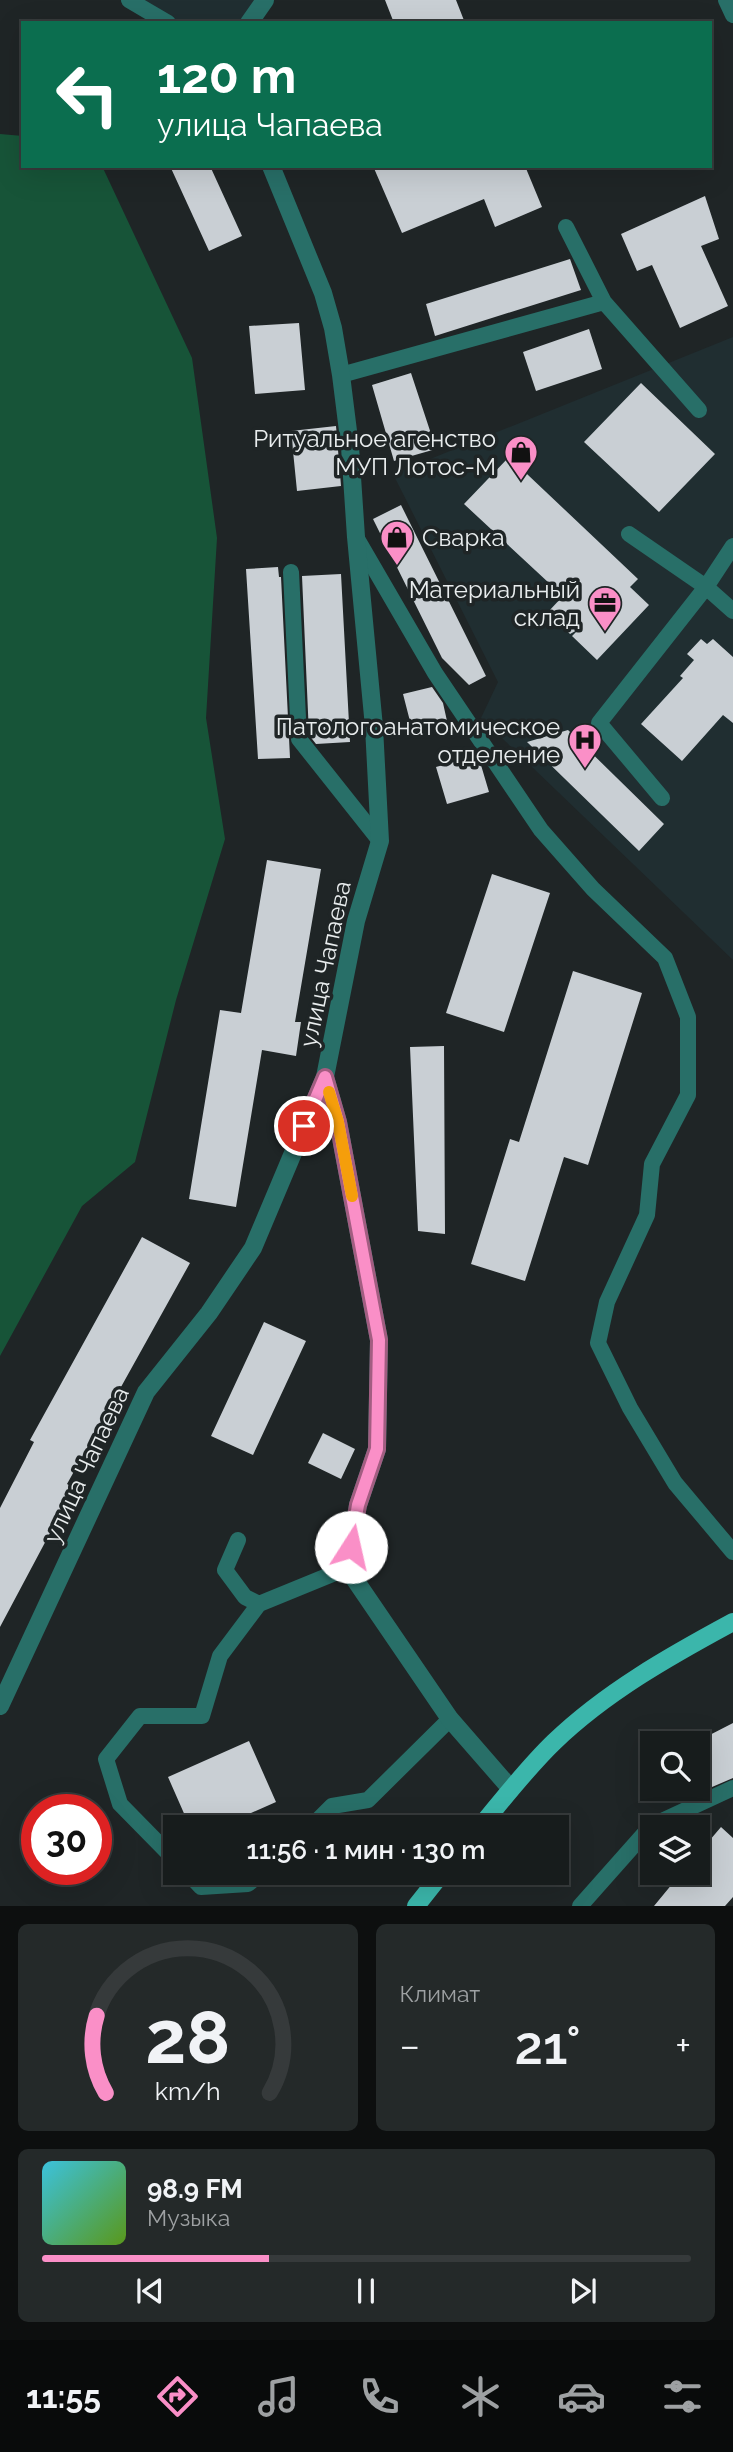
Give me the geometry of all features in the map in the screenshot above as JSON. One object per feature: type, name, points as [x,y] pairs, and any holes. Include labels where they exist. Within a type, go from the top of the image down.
[{"type":"main road","points":[[490,1815],[555,1741],[659,1662],[733,1622]]},
{"type":"main road","points":[[415,1906],[432,1885]]},
{"type":"street","points":[[250,21],[265,0]]},
{"type":"street","name":"улица Чапаева","points":[[0,1706],[146,1392],[209,1313],[253,1248],[325,1077],[356,920],[380,841],[374,726],[350,447],[341,375],[333,328],[323,293],[272,168]]},
{"type":"street","points":[[325,1077],[338,1122],[379,1340],[377,1449],[358,1505],[347,1568],[450,1719],[511,1789]]},
{"type":"lane","points":[[130,0],[165,21]]},
{"type":"lane","points":[[726,0],[733,15]]},
{"type":"lane","points":[[566,226],[604,302],[699,410]]},
{"type":"lane","points":[[341,375],[604,302]]},
{"type":"lane","points":[[629,534],[706,587],[733,611]]},
{"type":"lane","points":[[356,537],[435,673],[541,830],[593,889],[665,958],[688,1017],[688,1095],[652,1164],[647,1215],[607,1302],[598,1343],[630,1408],[675,1483],[733,1552]]},
{"type":"lane","points":[[662,798],[599,723],[706,587],[733,546]]},
{"type":"lane","points":[[291,572],[299,739],[380,841]]},
{"type":"lane","points":[[238,1540],[225,1570],[245,1597],[259,1604]]},
{"type":"lane","points":[[163,1848],[120,1804],[106,1759],[140,1716],[202,1716],[220,1657],[259,1604],[347,1568]]},
{"type":"lane","points":[[323,1815],[332,1806],[368,1800],[450,1719]]},
{"type":"lane","points":[[580,1906],[651,1826],[733,1788]]},
{"type":"lane","points":[[199,1885],[232,1885]]},
{"type":"shaded area","points":[[129,0],[265,0],[250,21],[165,21]]},
{"type":"shaded area","points":[[733,337],[733,960],[481,718],[498,682],[393,474]]},
{"type":"green space","points":[[0,134],[21,136],[21,168],[103,168],[192,358],[217,538],[206,718],[225,839],[176,1000],[135,1162],[82,1206],[0,1356]]},
{"type":"building","points":[[385,0],[456,0],[464,21],[393,21]]},
{"type":"building","points":[[171,168],[211,168],[242,236],[209,251]]},
{"type":"building","points":[[374,168],[526,168],[542,207],[495,227],[484,199],[402,233]]},
{"type":"building","points":[[705,196],[719,239],[701,246],[728,306],[680,328],[652,265],[637,271],[621,234]]},
{"type":"building","points":[[570,259],[581,290],[435,336],[426,304]]},
{"type":"building","points":[[299,323],[305,390],[255,394],[249,326]]},
{"type":"building","points":[[589,329],[602,369],[536,391],[523,352]]},
{"type":"building","points":[[411,373],[436,449],[394,461],[372,385]]},
{"type":"building","points":[[641,383],[715,454],[659,512],[584,442]]},
{"type":"building","points":[[336,426],[341,486],[297,491],[291,431]]},
{"type":"building","points":[[509,457],[638,579],[630,587],[649,605],[597,660],[572,636],[579,629],[570,634],[548,612],[563,596],[464,504]]},
{"type":"building","points":[[401,505],[486,676],[469,685],[442,658],[373,519]]},
{"type":"building","points":[[278,567],[281,577],[290,758],[258,759],[246,569]]},
{"type":"building","points":[[341,574],[350,742],[316,744],[309,735],[302,576]]},
{"type":"building","points":[[701,639],[707,644],[713,639],[733,657],[733,723],[723,715],[682,761],[641,724],[683,678],[680,676],[694,660],[687,654]]},
{"type":"building","points":[[432,687],[443,703],[447,721],[412,729],[403,694]]},
{"type":"building","points":[[568,730],[664,824],[639,851],[527,742]]},
{"type":"building","points":[[478,755],[489,792],[447,804],[436,767]]},
{"type":"building","points":[[267,860],[321,869],[295,1022],[301,1022],[296,1056],[262,1050],[236,1207],[189,1199],[220,1010],[241,1013]]},
{"type":"building","points":[[492,874],[550,893],[504,1032],[446,1013]]},
{"type":"building","points":[[573,971],[642,993],[588,1165],[564,1157],[525,1281],[471,1264],[510,1139],[519,1142]]},
{"type":"building","points":[[444,1046],[445,1234],[418,1231],[410,1047]]},
{"type":"building","points":[[142,1237],[190,1263],[67,1484],[74,1488],[0,1627],[0,1508],[34,1442],[30,1440]]},
{"type":"building","points":[[264,1322],[306,1341],[253,1455],[211,1436]]},
{"type":"building","points":[[323,1433],[355,1449],[341,1479],[308,1463]]},
{"type":"building","points":[[733,1723],[733,1778],[710,1788],[710,1735]]},
{"type":"building","points":[[249,1741],[276,1802],[251,1813],[252,1815],[185,1815],[168,1777]]},
{"type":"building","points":[[721,1827],[733,1838],[733,1897],[725,1906],[654,1906],[671,1885],[710,1885],[710,1840]]},
{"type":"slow traffic","points":[[329,1092],[338,1122],[352,1196]]},
{"type":"place","name":"Ритуальное агенство МУП Лотос-М","points":[[521,482]]},
{"type":"place","name":"Сварка","points":[[397,567]]},
{"type":"place","name":"Материальный склад","points":[[605,633]]},
{"type":"place","name":"Патологоанатомическое отделение","points":[[585,770]]},
{"type":"route","points":[[304,1126],[325,1077],[338,1122],[379,1340],[377,1449],[358,1505],[351,1547]]}]
